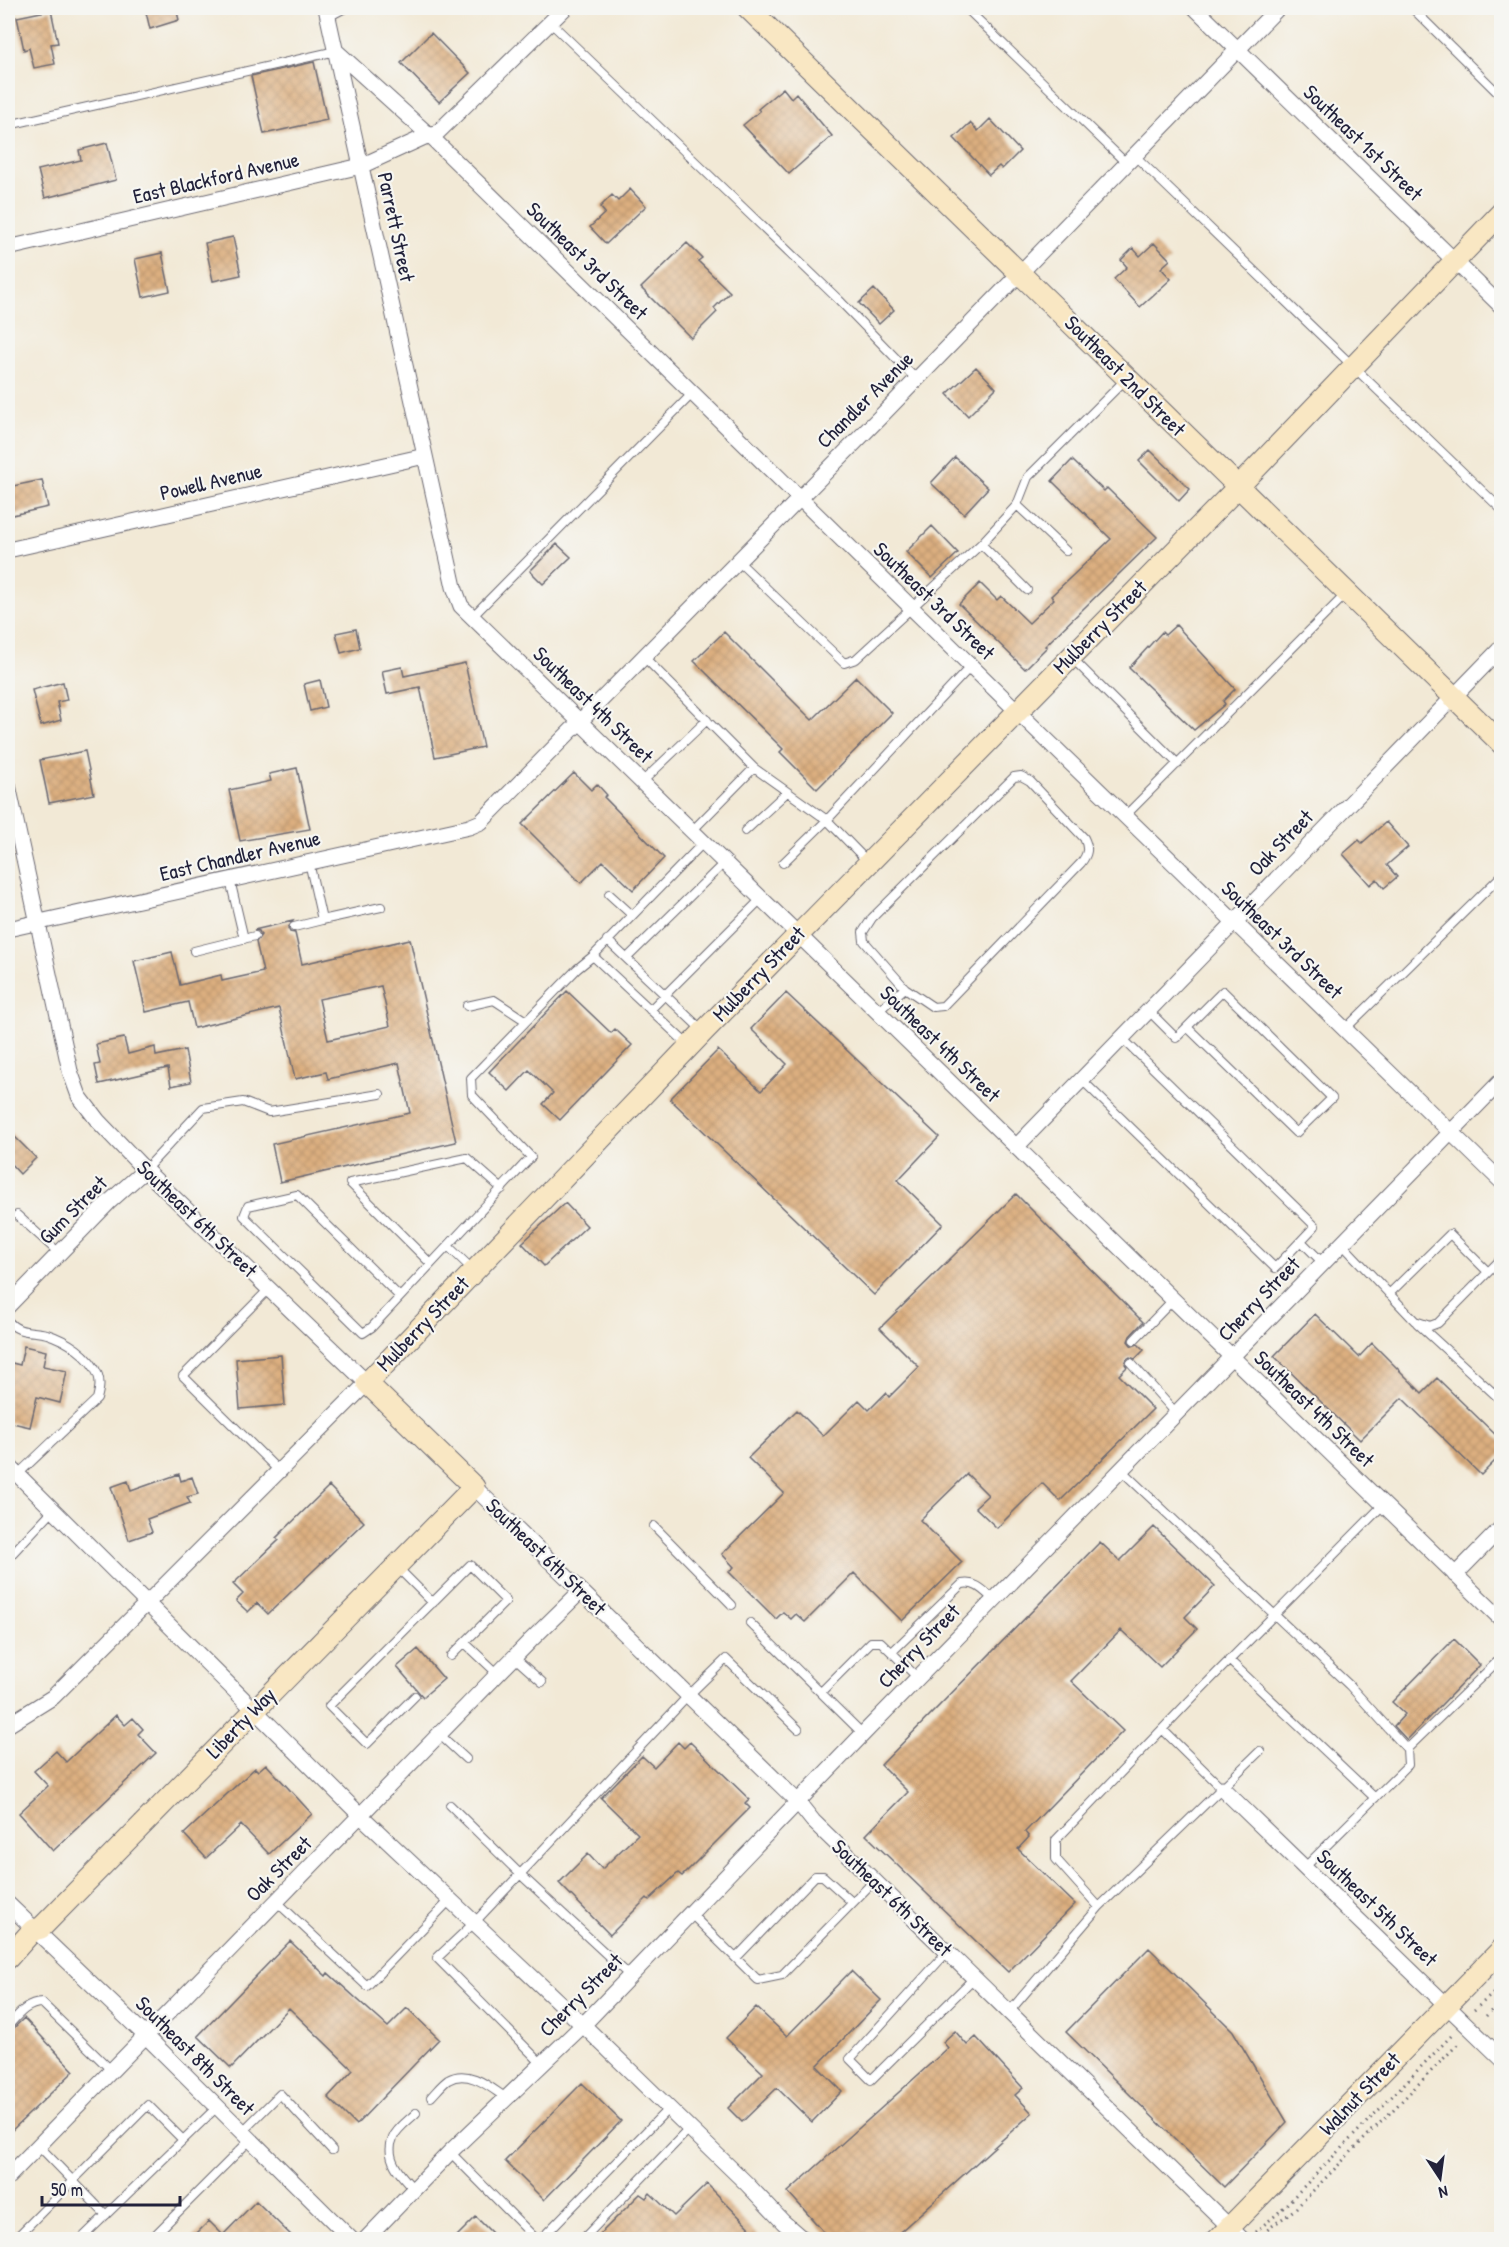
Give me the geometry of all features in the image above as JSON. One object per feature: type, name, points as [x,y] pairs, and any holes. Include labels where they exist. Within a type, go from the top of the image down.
[{"type":"street","name":"East Blackford Avenue","points":[[8,248],[361,166],[430,136],[565,8]]},
{"type":"street","name":"Southeast 2nd Street","points":[[748,8],[1502,744]]},
{"type":"street","name":"Southeast 1st Street","points":[[1195,8],[1502,307]]},
{"type":"street","name":"Chandler Avenue","points":[[481,822],[1278,8]]},
{"type":"street","name":"Parrett Street","points":[[327,12],[425,456]]},
{"type":"street","name":"Southeast 3rd Street","points":[[336,51],[430,136],[911,608],[1502,1182]]},
{"type":"street","name":"Mulberry Street","points":[[8,1725],[53,1697],[367,1383],[697,1039],[1238,487],[1502,212]]},
{"type":"street","name":"Powell Avenue","points":[[8,550],[425,456]]},
{"type":"street","name":"Southeast 4th Street","points":[[425,456],[458,600],[472,617],[1502,1620]]},
{"type":"street","name":"Oak Street","points":[[1016,1148],[1502,647]]},
{"type":"street","name":"Southeast 6th Street","points":[[8,785],[70,1071],[79,1096],[98,1121],[145,1170],[689,1695],[1230,2235]]},
{"type":"street","name":"East Chandler Avenue","points":[[8,929],[469,827],[481,822]]},
{"type":"street","name":"Cherry Street","points":[[365,2240],[450,2152],[583,2025],[862,1734],[1502,1080]]},
{"type":"street","name":"Gum Street","points":[[8,1306],[108,1203],[145,1170]]},
{"type":"street","points":[[12,1470],[361,1816],[690,2128],[800,2239]]},
{"type":"street","name":"Liberty Way","points":[[8,1958],[33,1930],[41,1928],[474,1487]]},
{"type":"street","points":[[1455,1575],[1502,1527]]},
{"type":"street","name":"Oak Street","points":[[8,2177],[581,1591]]},
{"type":"street","name":"Southeast 5th Street","points":[[1222,1788],[1502,2059]]},
{"type":"street","name":"Southeast 8th Street","points":[[8,1904],[145,2035],[352,2240]]},
{"type":"street","name":"Walnut Street","points":[[1230,2235],[1502,1949]]},
{"type":"lane","points":[[327,12],[345,8]]},
{"type":"lane","points":[[966,8],[1353,367],[1502,510]]},
{"type":"lane","points":[[1412,8],[1502,97]]},
{"type":"lane","points":[[551,22],[838,300],[916,379]]},
{"type":"lane","points":[[8,125],[336,51]]},
{"type":"lane","points":[[738,561],[844,663],[856,659],[981,544],[1017,505],[1028,477],[1127,378]]},
{"type":"lane","points":[[472,617],[693,393]]},
{"type":"lane","points":[[1017,505],[1066,551]]},
{"type":"lane","points":[[981,544],[1027,590]]},
{"type":"lane","points":[[1125,816],[1347,594]]},
{"type":"lane","points":[[644,657],[754,768],[827,820],[868,863]]},
{"type":"lane","points":[[1071,657],[1178,764]]},
{"type":"lane","points":[[783,863],[827,820],[971,666]]},
{"type":"lane","points":[[642,782],[707,720]]},
{"type":"lane","points":[[692,831],[754,768]]},
{"type":"lane","points":[[1021,776],[1030,781],[1084,838],[1088,846],[1087,855],[944,1006],[933,1007],[905,988],[870,949],[864,941],[863,932],[872,918],[1014,777],[1021,776]]},
{"type":"lane","points":[[745,831],[787,792]]},
{"type":"lane","points":[[400,1297],[297,1195],[248,1206],[244,1216],[363,1333],[372,1327],[531,1157],[472,1095],[471,1078],[704,842]]},
{"type":"lane","points":[[309,862],[322,920]]},
{"type":"lane","points":[[627,958],[724,863]]},
{"type":"lane","points":[[1344,1029],[1502,875]]},
{"type":"lane","points":[[230,880],[244,939]]},
{"type":"lane","points":[[609,894],[632,915]]},
{"type":"lane","points":[[650,1010],[761,899]]},
{"type":"lane","points":[[294,927],[381,907]]},
{"type":"lane","points":[[194,951],[255,936]]},
{"type":"lane","points":[[607,940],[664,995],[697,1039]]},
{"type":"lane","points":[[593,956],[650,1010],[697,1039]]},
{"type":"lane","points":[[877,1012],[905,988]]},
{"type":"lane","points":[[1149,1011],[1176,1038],[1223,990],[1332,1098],[1296,1133],[1187,1027]]},
{"type":"lane","points":[[466,1006],[494,1000],[526,1021]]},
{"type":"lane","points":[[1082,1080],[1275,1268],[1301,1241],[1315,1226],[1122,1038]]},
{"type":"lane","points":[[145,1170],[203,1108],[243,1102],[269,1112],[380,1094]]},
{"type":"lane","points":[[431,1264],[350,1183],[467,1158],[502,1189]]},
{"type":"lane","points":[[17,1215],[60,1253]]},
{"type":"lane","points":[[1389,1294],[1450,1234],[1488,1272]]},
{"type":"lane","points":[[1301,1241],[1323,1263]]},
{"type":"lane","points":[[1342,1244],[1415,1321],[1502,1401]]},
{"type":"lane","points":[[448,1246],[474,1271]]},
{"type":"lane","points":[[1415,1321],[1430,1326],[1438,1323],[1502,1258]]},
{"type":"lane","points":[[269,1289],[183,1376],[278,1470]]},
{"type":"lane","points":[[1134,1340],[1173,1300]]},
{"type":"lane","points":[[8,1321],[15,1330],[44,1333],[66,1341],[89,1362],[98,1375],[100,1386],[98,1399],[12,1470]]},
{"type":"lane","points":[[1131,1363],[1176,1413]]},
{"type":"lane","points":[[1121,1470],[1349,1685],[1407,1749],[1408,1766],[1305,1867]]},
{"type":"lane","points":[[1099,1907],[1056,1859],[1056,1840],[1229,1660],[1383,1505]]},
{"type":"lane","points":[[8,1558],[53,1510]]},
{"type":"lane","points":[[654,1526],[732,1605]]},
{"type":"lane","points":[[415,1696],[367,1744],[329,1706],[470,1565],[506,1601],[451,1656]]},
{"type":"lane","points":[[396,1566],[433,1603]]},
{"type":"lane","points":[[893,1651],[962,1584],[969,1582],[978,1586],[994,1600]]},
{"type":"lane","points":[[750,1623],[862,1734]]},
{"type":"lane","points":[[465,1642],[498,1674]]},
{"type":"lane","points":[[821,1692],[871,1642],[881,1642],[918,1677]]},
{"type":"lane","points":[[514,1657],[542,1682]]},
{"type":"lane","points":[[1407,1749],[1502,1657]]},
{"type":"lane","points":[[542,2064],[437,1958],[474,1923],[689,1695],[726,1659],[798,1729]]},
{"type":"lane","points":[[1229,1660],[1375,1798]]},
{"type":"lane","points":[[1163,1730],[1222,1788]]},
{"type":"lane","points":[[439,1734],[466,1759]]},
{"type":"lane","points":[[1009,2012],[1099,1907],[1260,1751]]},
{"type":"lane","points":[[450,1805],[520,1874],[630,1976]]},
{"type":"lane","points":[[736,1958],[815,1876],[823,1876],[852,1902]]},
{"type":"lane","points":[[690,1913],[758,1980],[783,1975],[874,1881]]},
{"type":"lane","points":[[276,1901],[367,1986],[450,1900]]},
{"type":"lane","points":[[947,1952],[850,2059],[871,2080],[974,1978]]},
{"type":"lane","points":[[8,2026],[25,2008],[33,2003],[42,2003],[111,2070]]},
{"type":"lane","points":[[431,2097],[448,2080],[461,2075],[482,2082],[506,2098]]},
{"type":"lane","points":[[150,2240],[246,2136],[280,2094],[332,2150]]},
{"type":"lane","points":[[14,2240],[148,2104],[182,2139]]},
{"type":"lane","points":[[80,2240],[217,2107]]},
{"type":"lane","points":[[450,2152],[539,2240],[669,2108]]},
{"type":"lane","points":[[414,2189],[399,2174],[391,2154],[393,2138],[416,2113]]},
{"type":"lane","points":[[582,2240],[690,2128]]},
{"type":"lane","points":[[38,2145],[106,2215]]},
{"type":"path","points":[[1475,2008],[1502,1986]]},
{"type":"path","points":[[1486,2016],[1502,2000]]},
{"type":"path","name":"Walnut Street","points":[[1257,2230],[1276,2215],[1448,2040]]},
{"type":"path","points":[[1263,2234],[1275,2222],[1289,2215],[1458,2044]]},
{"type":"building","points":[[145,8],[176,8],[179,20],[150,29]]},
{"type":"building","points":[[51,10],[58,43],[51,44],[55,64],[34,68],[29,48],[24,50],[17,17]]},
{"type":"building","points":[[431,33],[470,73],[439,102],[401,63]]},
{"type":"building","points":[[314,62],[327,120],[264,134],[251,76]]},
{"type":"building","points":[[783,88],[791,98],[796,93],[832,136],[789,174],[743,125]]},
{"type":"building","points":[[990,119],[1020,151],[1002,169],[999,166],[989,175],[954,138],[970,123],[978,131]]},
{"type":"building","points":[[107,143],[116,180],[45,198],[38,170],[81,160],[79,150]]},
{"type":"building","points":[[630,189],[646,206],[606,244],[590,227],[605,213],[600,207],[612,195],[618,201]]},
{"type":"building","points":[[233,237],[241,275],[213,281],[205,243]]},
{"type":"building","points":[[687,243],[702,258],[698,261],[730,292],[714,308],[717,312],[691,338],[641,288]]},
{"type":"building","points":[[1154,243],[1170,260],[1161,268],[1171,279],[1140,307],[1114,279],[1127,267],[1121,260],[1133,248],[1140,256]]},
{"type":"building","points":[[162,253],[170,291],[143,297],[135,259]]},
{"type":"building","points":[[874,289],[894,310],[879,324],[859,303]]},
{"type":"building","points":[[976,367],[996,388],[968,416],[947,394]]},
{"type":"building","points":[[1150,450],[1190,489],[1179,501],[1139,461]]},
{"type":"building","points":[[955,457],[988,488],[964,514],[931,483]]},
{"type":"building","points":[[1072,460],[1104,491],[1107,488],[1157,537],[1045,646],[1047,647],[1025,669],[959,604],[980,583],[997,600],[1001,596],[1029,623],[1054,599],[1051,596],[1111,539],[1052,481]]},
{"type":"building","points":[[42,480],[48,507],[8,516],[8,487]]},
{"type":"building","points":[[932,526],[958,553],[932,578],[906,552]]},
{"type":"building","points":[[557,544],[571,557],[543,584],[530,571]]},
{"type":"building","points":[[1176,625],[1235,689],[1223,701],[1225,704],[1194,730],[1129,668],[1162,632],[1165,635]]},
{"type":"building","points":[[356,629],[360,648],[341,653],[336,633]]},
{"type":"building","points":[[724,632],[812,720],[856,677],[892,713],[817,789],[780,752],[783,749],[694,661]]},
{"type":"building","points":[[465,663],[483,747],[435,757],[420,687],[387,694],[382,671],[402,667],[404,676]]},
{"type":"building","points":[[320,680],[326,707],[310,711],[304,684]]},
{"type":"building","points":[[63,682],[67,700],[57,702],[61,720],[41,726],[32,690]]},
{"type":"building","points":[[85,751],[94,794],[49,803],[40,760]]},
{"type":"building","points":[[297,768],[310,829],[240,841],[229,790],[271,781],[269,774]]},
{"type":"building","points":[[574,773],[591,790],[597,784],[607,795],[604,797],[664,858],[633,890],[603,861],[581,883],[522,824]]},
{"type":"building","points":[[1386,822],[1408,847],[1387,865],[1397,877],[1384,888],[1377,879],[1370,885],[1343,854],[1359,840],[1362,843]]},
{"type":"building","points":[[293,921],[288,928],[290,932],[295,933],[302,964],[410,939],[456,1142],[280,1182],[272,1144],[410,1113],[399,1063],[328,1079],[326,1072],[295,1079],[279,1008],[194,1028],[188,1002],[146,1012],[134,961],[172,952],[180,985],[221,975],[222,981],[263,972],[256,942],[261,935],[259,931],[254,930]],"holes":[[[381,986],[390,1026],[328,1040],[319,999]]]},
{"type":"building","points":[[567,991],[611,1033],[615,1029],[632,1045],[560,1120],[543,1104],[553,1093],[529,1070],[509,1091],[489,1072]]},
{"type":"building","points":[[786,993],[939,1137],[898,1180],[943,1224],[874,1295],[670,1099],[718,1050],[761,1091],[787,1064],[751,1029]]},
{"type":"building","points":[[124,1038],[128,1054],[155,1047],[156,1056],[185,1050],[191,1082],[171,1086],[168,1068],[99,1084],[95,1065],[100,1064],[96,1044]]},
{"type":"building","points":[[8,1130],[36,1158],[20,1174],[8,1161]]},
{"type":"building","points":[[1016,1194],[1143,1322],[1128,1341],[1132,1346],[1138,1344],[1144,1350],[1135,1359],[1130,1357],[1127,1359],[1125,1364],[1127,1367],[1119,1375],[1153,1409],[1060,1501],[1042,1483],[997,1528],[975,1507],[988,1495],[967,1474],[920,1520],[962,1562],[902,1621],[854,1573],[805,1622],[796,1614],[791,1619],[783,1612],[776,1619],[729,1572],[734,1567],[722,1554],[784,1493],[748,1458],[797,1410],[823,1436],[859,1400],[869,1410],[886,1393],[889,1397],[919,1367],[880,1328]]},
{"type":"building","points":[[565,1203],[587,1226],[544,1266],[522,1243]]},
{"type":"building","points":[[1315,1314],[1359,1357],[1372,1343],[1422,1393],[1437,1378],[1502,1441],[1502,1454],[1481,1475],[1402,1398],[1360,1440],[1274,1356]]},
{"type":"building","points":[[24,1346],[46,1351],[43,1366],[67,1371],[60,1403],[37,1397],[30,1427],[8,1422],[8,1362],[20,1365]]},
{"type":"building","points":[[281,1355],[285,1405],[240,1409],[236,1359]]},
{"type":"building","points":[[179,1474],[181,1481],[192,1477],[198,1494],[187,1497],[190,1503],[147,1519],[152,1532],[129,1540],[111,1487],[128,1481],[131,1491]]},
{"type":"building","points":[[329,1486],[364,1522],[268,1614],[257,1603],[248,1612],[236,1601],[243,1594],[233,1584],[279,1540],[276,1538]]},
{"type":"building","points":[[1154,1527],[1215,1586],[1185,1617],[1197,1629],[1160,1667],[1121,1630],[1071,1681],[1123,1731],[1025,1832],[1029,1837],[1018,1849],[1075,1904],[1008,1972],[866,1835],[908,1792],[881,1765],[1100,1542],[1120,1561]]},
{"type":"building","points":[[1454,1639],[1480,1665],[1407,1740],[1394,1726],[1405,1714],[1392,1702]]},
{"type":"building","points":[[418,1649],[444,1679],[423,1697],[397,1667]]},
{"type":"building","points":[[116,1715],[125,1725],[133,1718],[143,1729],[138,1734],[156,1753],[53,1851],[19,1813],[48,1786],[34,1771],[56,1751],[66,1762]]},
{"type":"building","points":[[678,1742],[684,1748],[690,1742],[749,1799],[745,1803],[750,1808],[682,1876],[678,1873],[649,1900],[647,1898],[610,1935],[559,1883],[588,1854],[602,1869],[638,1834],[601,1798],[642,1756],[654,1767]]},
{"type":"building","points":[[266,1764],[312,1814],[269,1854],[241,1825],[206,1858],[184,1834],[255,1768],[258,1771]]},
{"type":"building","points":[[290,1941],[326,1976],[328,1973],[388,2027],[407,2008],[439,2039],[356,2125],[328,2097],[353,2070],[289,2008],[231,2068],[198,2036]]},
{"type":"building","points":[[1149,1948],[1233,2031],[1287,2122],[1224,2187],[1066,2032]]},
{"type":"building","points":[[851,1971],[881,2000],[817,2066],[842,2091],[812,2122],[777,2088],[742,2122],[728,2108],[763,2073],[726,2038],[756,2007],[787,2036]]},
{"type":"building","points":[[24,2018],[74,2071],[8,2134],[8,2032]]},
{"type":"building","points":[[955,2031],[967,2045],[976,2037],[1023,2088],[1015,2095],[1032,2113],[891,2240],[831,2240],[788,2192],[948,2048],[943,2042]]},
{"type":"building","points":[[582,2083],[621,2121],[544,2200],[505,2161]]},
{"type":"building","points":[[707,2184],[762,2240],[594,2240],[640,2194],[646,2198],[650,2193],[674,2216]]},
{"type":"building","points":[[256,2201],[296,2240],[190,2240],[209,2221],[223,2235]]},
{"type":"building","points":[[476,2217],[499,2240],[453,2240]]}]
